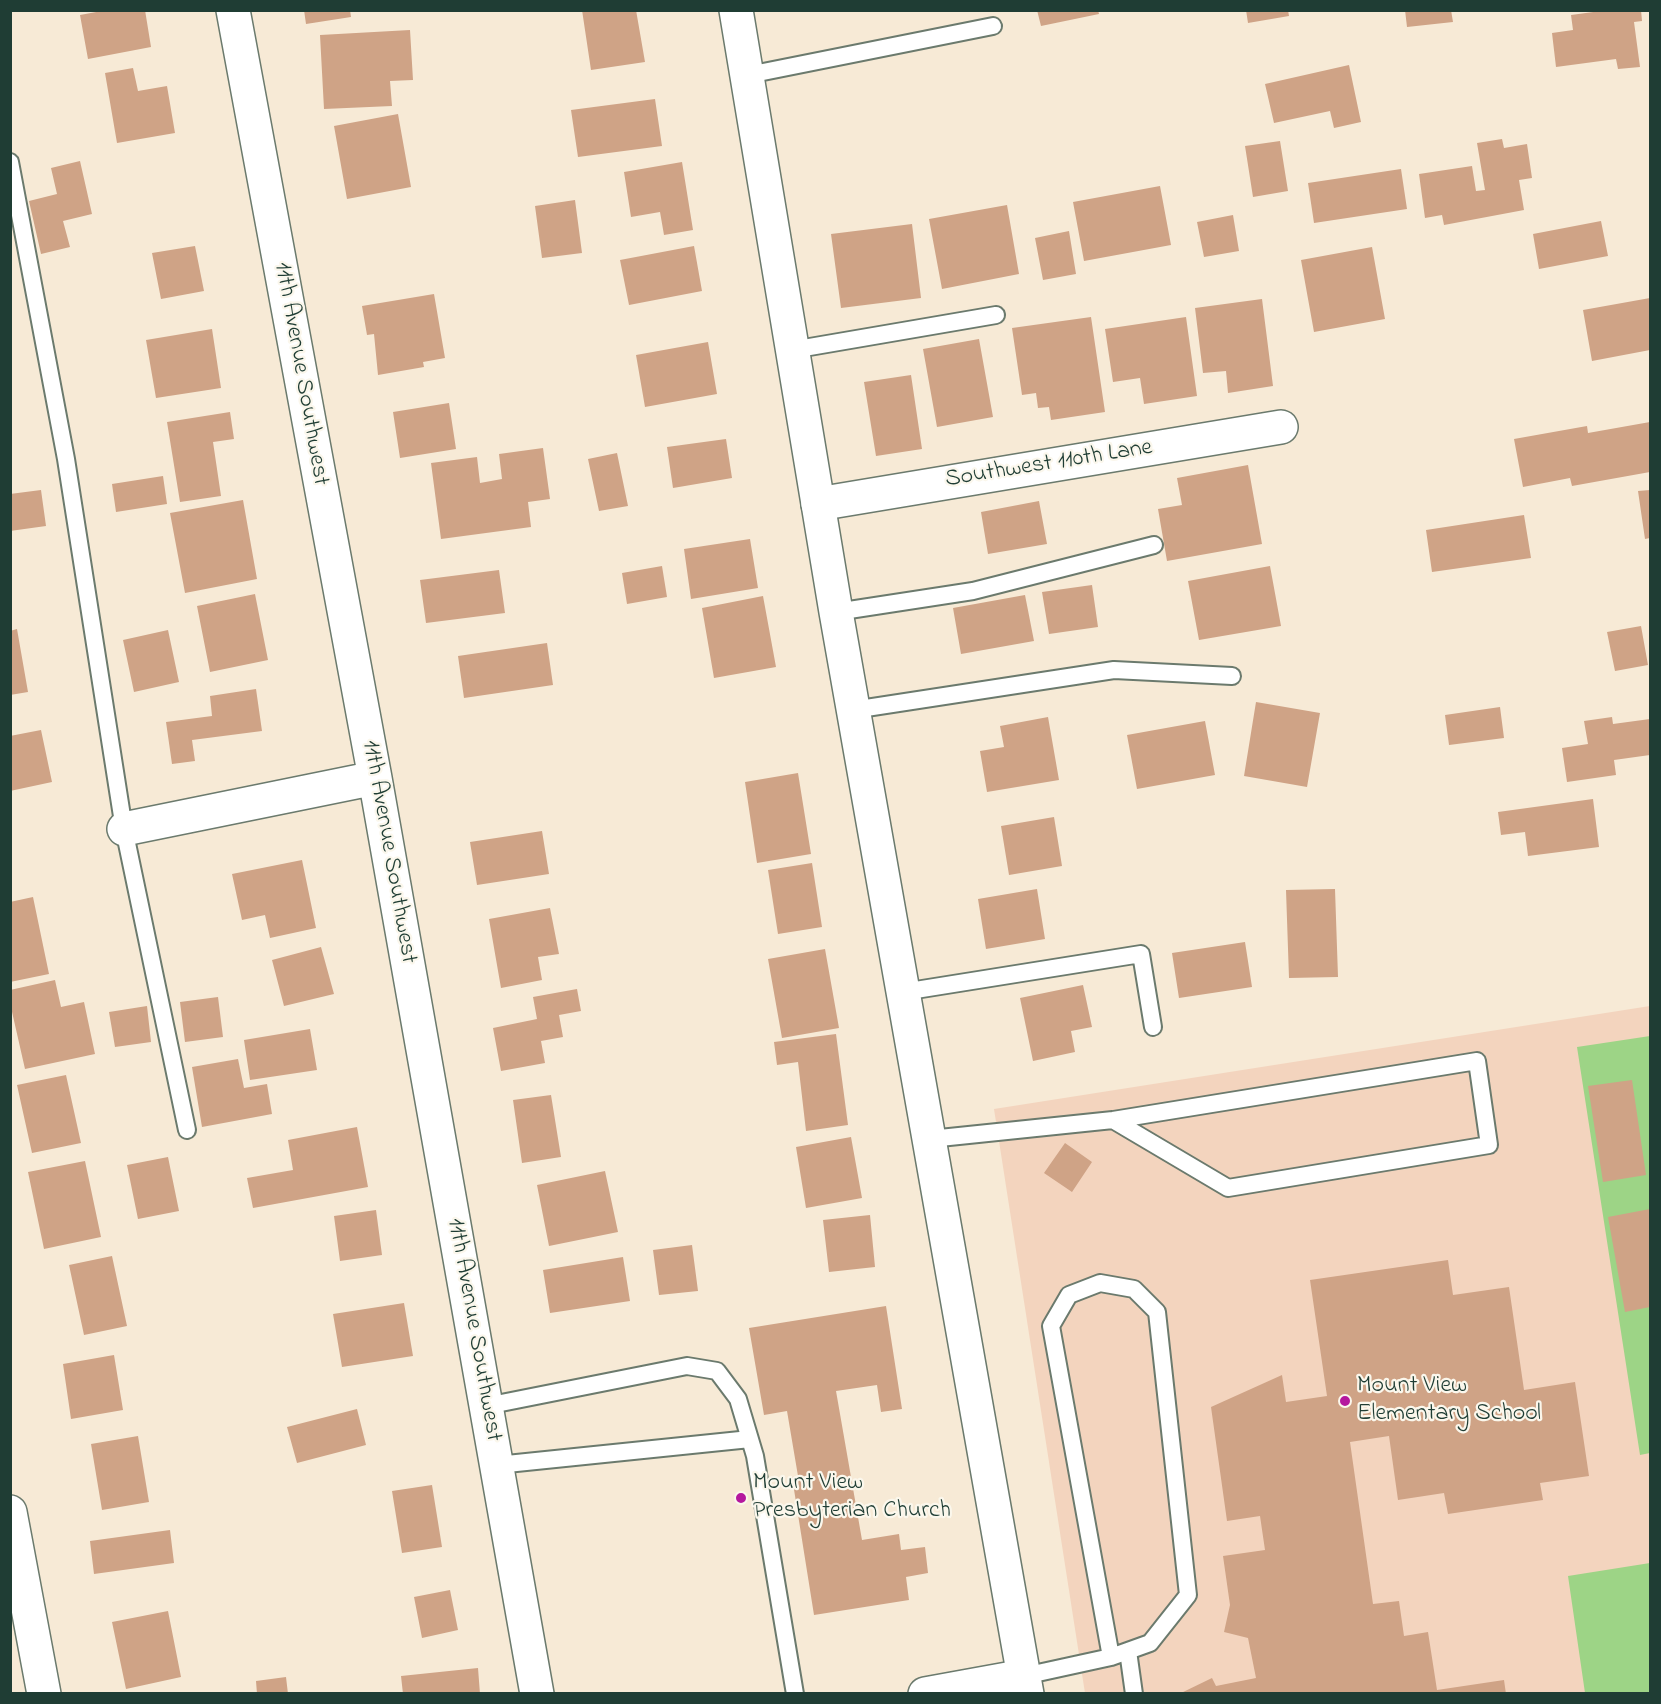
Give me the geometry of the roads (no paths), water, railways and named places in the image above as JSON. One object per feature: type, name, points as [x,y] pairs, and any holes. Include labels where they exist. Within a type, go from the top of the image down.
[{"type":"street","name":"11th Avenue Southwest","points":[[233,10],[375,778],[537,1694]]},
{"type":"street","points":[[736,10],[836,612],[1026,1685],[925,1694]]},
{"type":"street","name":"Southwest 110th Lane","points":[[818,504],[1281,427]]},
{"type":"street","points":[[124,829],[375,778]]},
{"type":"street","points":[[10,1512],[44,1694]]},
{"type":"lane","points":[[747,75],[993,26]]},
{"type":"lane","points":[[10,162],[66,459],[124,829],[187,1130]]},
{"type":"lane","points":[[792,350],[996,315]]},
{"type":"lane","points":[[836,612],[973,591],[1154,545]]},
{"type":"lane","points":[[854,710],[1114,670],[1232,676]]},
{"type":"lane","points":[[903,992],[1141,954],[1153,1028]]},
{"type":"lane","points":[[930,1139],[1113,1120],[1478,1061],[1489,1145],[1228,1188],[1113,1120]]},
{"type":"lane","points":[[1026,1685],[1111,1657],[1150,1643],[1188,1595],[1157,1312],[1134,1288],[1100,1283],[1069,1295],[1051,1326],[1111,1657]]},
{"type":"lane","points":[[486,1406],[687,1366],[717,1371],[738,1399],[750,1439],[795,1694]]},
{"type":"lane","points":[[497,1465],[750,1439]]},
{"type":"lane","points":[[1128,1651],[1134,1694]]},
{"type":"place","name":"Mount View Elementary School","points":[[1345,1401]]},
{"type":"place","name":"Mount View Presbyterian Church","points":[[741,1498]]}]
